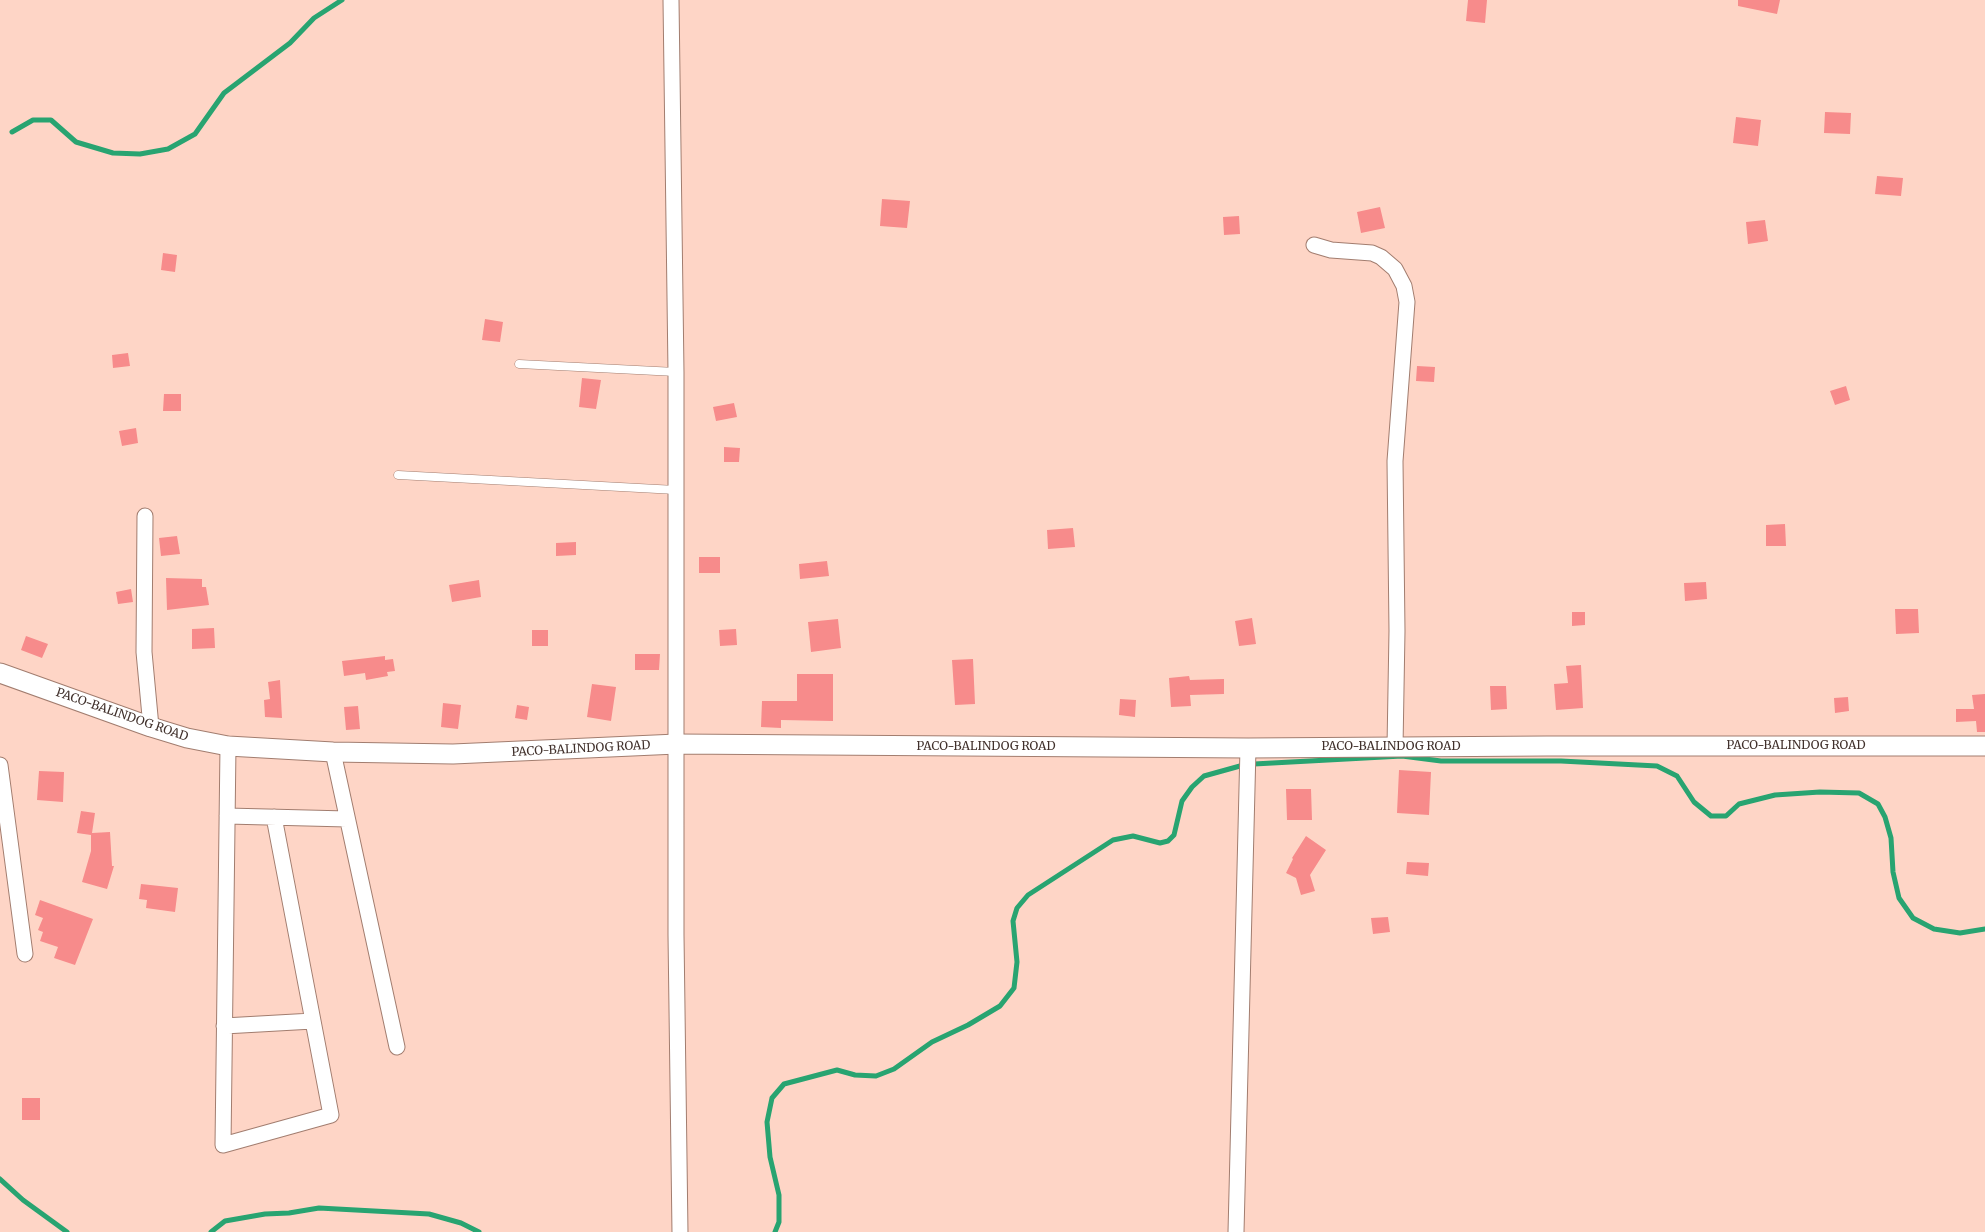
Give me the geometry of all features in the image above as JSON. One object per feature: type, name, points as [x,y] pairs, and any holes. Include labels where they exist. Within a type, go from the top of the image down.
[{"type":"street","points":[[671,0],[676,372],[676,935],[680,1232]]},
{"type":"street","points":[[1314,245],[1331,250],[1372,253],[1381,257],[1395,269],[1404,286],[1408,302],[1395,461],[1397,632],[1395,747]]},
{"type":"street","points":[[145,516],[144,652],[151,727]]},
{"type":"street","name":"PACO-BALINDOG ROAD","points":[[0,673],[187,738],[228,746],[333,752],[452,754],[676,744],[1248,748],[1985,746]]},
{"type":"street","points":[[228,746],[223,1145],[331,1115],[274,817]]},
{"type":"street","points":[[1236,1232],[1248,748]]},
{"type":"street","points":[[333,752],[397,1046]]},
{"type":"street","points":[[0,765],[25,954]]},
{"type":"street","points":[[227,816],[347,819]]},
{"type":"street","points":[[224,1026],[313,1021]]},
{"type":"lane","points":[[519,364],[676,372]]},
{"type":"lane","points":[[398,475],[676,490]]},
{"type":"building","points":[[1468,0],[1487,0],[1485,23],[1466,21]]},
{"type":"building","points":[[1738,0],[1780,0],[1777,14],[1738,6]]},
{"type":"building","points":[[1825,112],[1851,113],[1850,134],[1824,133]]},
{"type":"building","points":[[1736,117],[1761,120],[1758,146],[1733,143]]},
{"type":"building","points":[[1877,176],[1903,178],[1901,196],[1875,194]]},
{"type":"building","points":[[882,199],[910,201],[907,228],[880,226]]},
{"type":"building","points":[[1380,207],[1385,228],[1361,233],[1357,212]]},
{"type":"building","points":[[1239,216],[1240,234],[1224,235],[1223,217]]},
{"type":"building","points":[[1765,220],[1768,241],[1748,244],[1746,222]]},
{"type":"building","points":[[163,253],[177,255],[175,272],[161,270]]},
{"type":"building","points":[[485,319],[503,322],[500,342],[482,340]]},
{"type":"building","points":[[128,353],[130,366],[113,368],[112,355]]},
{"type":"building","points":[[1417,366],[1435,367],[1434,382],[1416,381]]},
{"type":"building","points":[[582,378],[601,380],[596,409],[579,407]]},
{"type":"building","points":[[1846,386],[1850,400],[1835,405],[1830,391]]},
{"type":"building","points":[[164,394],[181,394],[181,411],[163,411]]},
{"type":"building","points":[[734,403],[737,417],[716,421],[713,407]]},
{"type":"building","points":[[136,428],[138,443],[122,446],[119,431]]},
{"type":"building","points":[[724,447],[740,448],[739,462],[724,462]]},
{"type":"building","points":[[1785,524],[1786,546],[1766,546],[1766,525]]},
{"type":"building","points":[[1073,528],[1075,547],[1048,549],[1047,530]]},
{"type":"building","points":[[177,536],[180,554],[161,556],[159,538]]},
{"type":"building","points":[[576,542],[576,555],[556,556],[556,543]]},
{"type":"building","points":[[699,557],[720,557],[720,573],[699,573]]},
{"type":"building","points":[[827,561],[829,576],[800,579],[799,564]]},
{"type":"building","points":[[166,578],[202,579],[202,587],[206,587],[209,605],[167,610]]},
{"type":"building","points":[[479,580],[481,597],[452,602],[449,585]]},
{"type":"building","points":[[1706,582],[1707,599],[1685,601],[1684,583]]},
{"type":"building","points":[[131,589],[133,602],[118,604],[116,592]]},
{"type":"building","points":[[1895,609],[1918,609],[1919,633],[1896,634]]},
{"type":"building","points":[[1572,612],[1585,612],[1585,625],[1572,626]]},
{"type":"building","points":[[1252,618],[1256,644],[1239,646],[1235,621]]},
{"type":"building","points":[[838,619],[841,648],[811,652],[808,622]]},
{"type":"building","points":[[214,628],[215,648],[192,649],[192,629]]},
{"type":"building","points":[[736,629],[737,645],[720,646],[719,630]]},
{"type":"building","points":[[532,630],[548,630],[548,646],[532,646]]},
{"type":"building","points":[[26,636],[48,644],[42,658],[21,650]]},
{"type":"building","points":[[635,654],[660,654],[659,670],[635,670]]},
{"type":"building","points":[[385,656],[385,660],[393,659],[395,671],[387,672],[388,676],[366,680],[365,673],[344,676],[342,661]]},
{"type":"building","points":[[973,659],[975,704],[955,705],[952,660]]},
{"type":"building","points":[[1581,665],[1583,708],[1556,710],[1554,684],[1568,683],[1566,666]]},
{"type":"building","points":[[797,674],[833,674],[833,721],[781,720],[781,728],[761,727],[762,701],[797,701]]},
{"type":"building","points":[[1189,676],[1190,680],[1224,679],[1224,694],[1190,695],[1191,706],[1171,707],[1169,678]]},
{"type":"building","points":[[280,680],[282,718],[265,717],[264,700],[270,699],[268,682]]},
{"type":"building","points":[[592,684],[616,687],[611,721],[587,717]]},
{"type":"building","points":[[1490,686],[1506,686],[1507,709],[1491,710]]},
{"type":"building","points":[[1985,694],[1985,732],[1977,732],[1976,721],[1956,722],[1956,709],[1974,709],[1972,695]]},
{"type":"building","points":[[1848,697],[1849,711],[1835,713],[1834,698]]},
{"type":"building","points":[[1120,699],[1136,700],[1135,717],[1119,715]]},
{"type":"building","points":[[443,703],[461,705],[458,729],[441,727]]},
{"type":"building","points":[[517,705],[529,707],[527,720],[515,718]]},
{"type":"building","points":[[358,706],[360,729],[346,730],[344,707]]},
{"type":"building","points":[[1399,770],[1431,772],[1429,815],[1397,813]]},
{"type":"building","points":[[39,771],[64,772],[63,802],[37,800]]},
{"type":"building","points":[[1286,789],[1311,789],[1312,820],[1287,820]]},
{"type":"building","points":[[81,811],[95,813],[92,833],[110,832],[112,866],[114,866],[107,889],[82,882],[91,851],[91,835],[77,833]]},
{"type":"building","points":[[1306,836],[1326,850],[1310,875],[1315,891],[1301,895],[1296,878],[1286,873],[1292,858]]},
{"type":"building","points":[[1407,862],[1429,863],[1428,876],[1406,874]]},
{"type":"building","points":[[141,884],[178,888],[175,912],[146,908],[147,900],[139,899]]},
{"type":"building","points":[[40,900],[93,919],[75,965],[54,958],[58,947],[40,941],[43,932],[38,930],[43,918],[35,915]]},
{"type":"building","points":[[1388,917],[1390,932],[1373,934],[1371,918]]},
{"type":"building","points":[[22,1098],[40,1098],[40,1120],[22,1120]]},
{"type":"waterway","points":[[12,132],[33,120],[51,120],[76,142],[113,153],[140,154],[168,149],[195,134],[224,93],[290,43],[314,18],[342,0]]},
{"type":"waterway","points":[[1254,764],[1402,756],[1441,761],[1561,761],[1657,766],[1677,776],[1694,802],[1711,816],[1726,816],[1739,804],[1775,795],[1820,792],[1859,793],[1878,804],[1885,817],[1891,838],[1893,872],[1899,898],[1913,918],[1934,929],[1960,933],[1985,929]]},
{"type":"waterway","points":[[775,1232],[779,1222],[779,1195],[770,1157],[767,1122],[772,1098],[784,1084],[837,1070],[855,1075],[876,1076],[894,1069],[932,1042],[968,1025],[1000,1006],[1014,988],[1017,962],[1013,921],[1017,908],[1028,895],[1113,840],[1133,836],[1160,843],[1168,841],[1174,835],[1182,801],[1192,787],[1204,776],[1240,766]]},
{"type":"waterway","points":[[0,1179],[23,1200],[67,1232]]},
{"type":"waterway","points":[[211,1232],[225,1221],[319,1208],[429,1214],[461,1223],[479,1232]]}]
